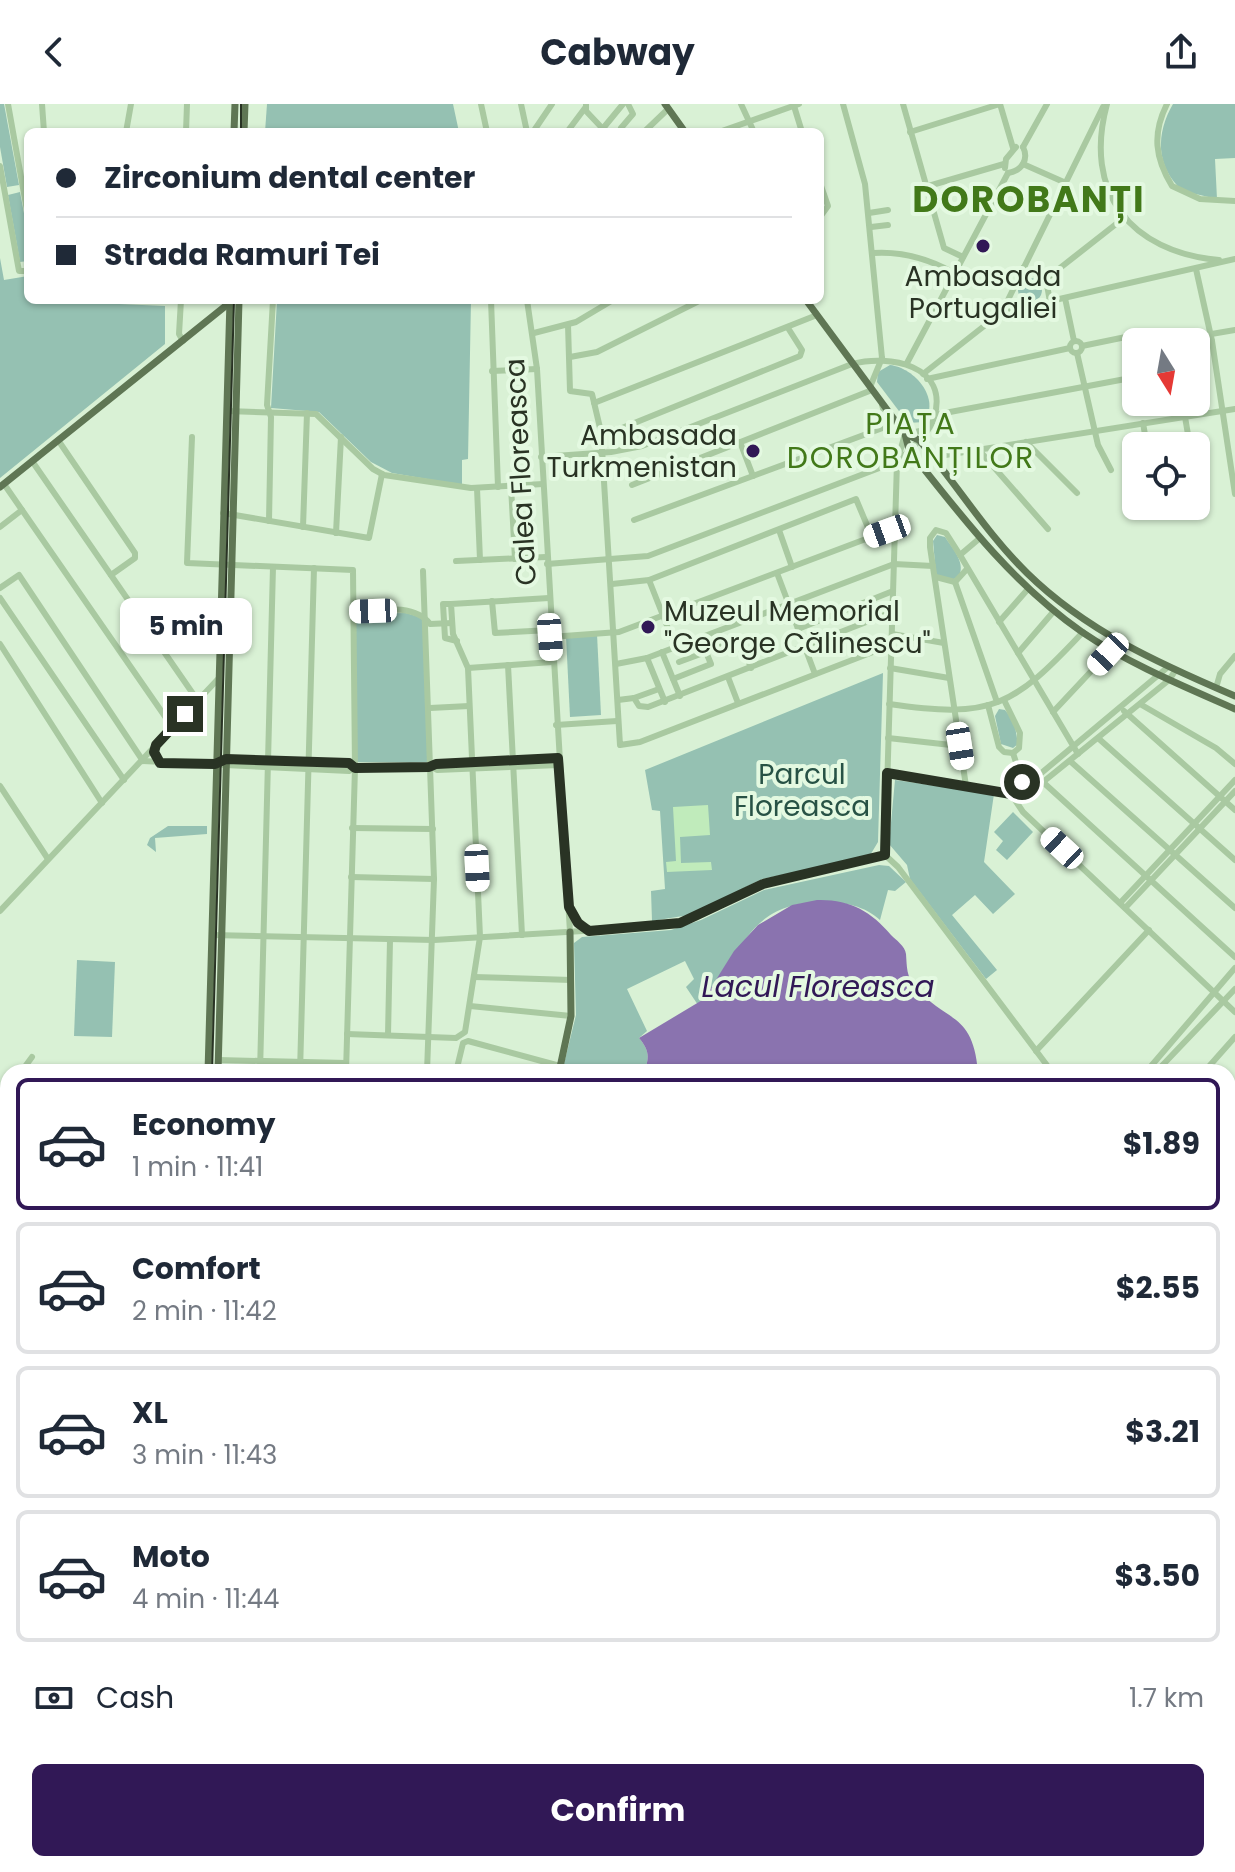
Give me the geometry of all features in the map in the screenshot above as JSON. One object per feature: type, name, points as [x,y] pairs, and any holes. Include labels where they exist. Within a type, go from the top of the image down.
[{"type":"main road","points":[[234,128],[235,104]]},
{"type":"main road","points":[[244,128],[245,104]]},
{"type":"main road","points":[[667,107],[682,128]]},
{"type":"main road","points":[[2,485],[229,304]]},
{"type":"main road","points":[[218,1064],[232,515],[229,327],[233,304]]},
{"type":"main road","points":[[208,1064],[223,513],[231,411],[234,304]]},
{"type":"main road","points":[[809,304],[905,434],[909,450],[980,538],[1028,589],[1111,650],[1235,709]]},
{"type":"main road","points":[[208,321],[230,311]]},
{"type":"main road","points":[[208,321],[221,320],[229,327]]},
{"type":"main road","points":[[905,434],[919,440],[1027,573],[1088,623],[1171,669],[1235,696]]},
{"type":"main road","name":"Calea Floreasca","points":[[561,1064],[571,1016],[570,932]]},
{"type":"street","points":[[8,104],[24,194]]},
{"type":"street","points":[[42,104],[44,128]]},
{"type":"street","points":[[127,128],[131,104]]},
{"type":"street","points":[[186,128],[187,104]]},
{"type":"street","points":[[481,104],[486,128]]},
{"type":"street","points":[[521,104],[529,128]]},
{"type":"street","points":[[533,128],[552,104]]},
{"type":"street","points":[[605,128],[625,104],[633,114],[621,128]]},
{"type":"street","points":[[741,104],[752,128]]},
{"type":"street","points":[[632,485],[871,389],[882,358],[871,227],[862,167],[843,104]]},
{"type":"street","points":[[903,104],[944,248],[963,257]]},
{"type":"street","points":[[910,132],[1000,104],[1013,148],[1004,164],[925,187]]},
{"type":"street","points":[[907,363],[1008,173],[1023,164],[1026,155],[1023,147],[1047,104]]},
{"type":"street","points":[[925,377],[937,363],[1002,312],[1106,104]]},
{"type":"street","points":[[1106,104],[1098,146],[1106,187],[1125,217],[1159,245],[1188,256],[1231,260]]},
{"type":"street","points":[[1167,104],[1159,123],[1156,149],[1172,186],[1200,199],[1235,201]]},
{"type":"street","points":[[729,128],[796,105],[801,128]]},
{"type":"street","points":[[570,128],[585,106],[600,128]]},
{"type":"street","points":[[648,128],[667,107]]},
{"type":"street","points":[[1086,141],[1098,146]]},
{"type":"street","points":[[1013,148],[1023,147]]},
{"type":"street","points":[[1004,164],[1008,173]]},
{"type":"street","points":[[1023,164],[1066,183]]},
{"type":"street","points":[[0,166],[19,271],[24,271]]},
{"type":"street","points":[[869,213],[888,210]]},
{"type":"street","points":[[1046,279],[1125,217]]},
{"type":"street","points":[[871,227],[888,225]]},
{"type":"street","points":[[873,253],[937,262],[954,273]]},
{"type":"street","points":[[1188,256],[1209,328]]},
{"type":"street","points":[[1002,312],[1231,260]]},
{"type":"street","points":[[1023,268],[1046,279]]},
{"type":"street","points":[[1046,279],[1050,302]]},
{"type":"street","points":[[1013,290],[1014,301],[1023,308]]},
{"type":"street","points":[[1065,298],[1072,344],[1077,353],[1094,431],[1111,470]]},
{"type":"street","points":[[181,304],[179,334],[183,341]]},
{"type":"street","points":[[269,521],[270,412],[267,405],[273,304]]},
{"type":"street","points":[[491,304],[498,487]]},
{"type":"street","name":"Calea Floreasca","points":[[528,304],[537,369],[550,634],[570,932]]},
{"type":"street","points":[[534,333],[568,325],[606,304]]},
{"type":"street","points":[[570,357],[597,352],[693,304]]},
{"type":"street","points":[[594,403],[817,315]]},
{"type":"street","points":[[568,325],[570,391],[591,393],[601,432],[620,745],[631,745],[891,645]]},
{"type":"street","points":[[601,432],[622,428],[800,356],[802,350],[788,328]]},
{"type":"street","points":[[1235,330],[1210,333],[1235,494]]},
{"type":"street","points":[[1212,341],[1219,333]]},
{"type":"street","points":[[925,377],[1072,344],[1082,346],[1122,338]]},
{"type":"street","points":[[1077,353],[1082,346]]},
{"type":"street","points":[[541,457],[603,453],[642,446],[852,364],[882,358],[907,363],[925,377],[934,400],[934,415],[928,428],[897,462]]},
{"type":"street","points":[[937,363],[944,375]]},
{"type":"street","points":[[492,371],[537,369]]},
{"type":"street","points":[[934,415],[1122,380]]},
{"type":"street","points":[[634,520],[888,426],[882,404]]},
{"type":"street","points":[[933,457],[1235,409]]},
{"type":"street","points":[[231,411],[319,416],[382,474],[477,488],[543,484]]},
{"type":"street","points":[[303,527],[307,413]]},
{"type":"street","points":[[1185,417],[1188,432]]},
{"type":"street","points":[[1143,423],[1145,432]]},
{"type":"street","points":[[928,428],[918,434],[905,434],[897,462],[885,855],[898,867],[1046,1064]]},
{"type":"street","points":[[336,533],[341,436]]},
{"type":"street","points":[[192,437],[187,563],[353,570],[355,768],[346,1063],[218,1060]]},
{"type":"street","points":[[58,440],[135,553],[135,558],[111,575]]},
{"type":"street","points":[[1026,441],[1077,493]]},
{"type":"street","points":[[740,442],[753,476]]},
{"type":"street","points":[[978,449],[1048,529]]},
{"type":"street","points":[[456,561],[515,559],[580,562],[648,556],[897,462],[916,458]]},
{"type":"street","points":[[32,461],[198,701]]},
{"type":"street","points":[[223,513],[369,538],[382,474]]},
{"type":"street","points":[[2,485],[173,728]]},
{"type":"street","points":[[511,486],[515,559]]},
{"type":"street","points":[[477,488],[480,560]]},
{"type":"street","points":[[612,584],[649,580],[856,499],[872,537]]},
{"type":"street","points":[[0,527],[22,510]]},
{"type":"street","points":[[492,601],[495,633],[615,632],[895,528]]},
{"type":"street","points":[[779,530],[792,567]]},
{"type":"street","points":[[966,786],[929,542],[933,532],[940,530],[946,533],[960,555],[1078,754]]},
{"type":"street","points":[[960,555],[980,538]]},
{"type":"street","points":[[616,664],[647,658],[894,564],[933,566]]},
{"type":"street","points":[[260,1061],[273,567]]},
{"type":"street","points":[[300,1062],[314,568]]},
{"type":"street","points":[[955,582],[967,569]]},
{"type":"street","points":[[423,571],[434,879],[427,1064]]},
{"type":"street","points":[[777,573],[815,674]]},
{"type":"street","points":[[0,588],[19,575],[143,761],[215,764],[269,760],[349,771],[355,768],[432,767],[436,764],[558,762]]},
{"type":"street","points":[[936,577],[955,582]]},
{"type":"street","points":[[649,580],[675,646]]},
{"type":"street","points":[[955,582],[1001,701],[1021,736],[1019,748],[1013,753],[1004,752],[999,747],[988,705]]},
{"type":"street","points":[[999,622],[1028,589]]},
{"type":"street","points":[[798,629],[893,591]]},
{"type":"street","points":[[0,598],[124,780]]},
{"type":"street","points":[[347,1034],[456,1038],[465,1032],[480,937],[468,668],[448,623],[451,604],[549,598]]},
{"type":"street","points":[[354,611],[399,611],[425,617],[430,624],[448,623]]},
{"type":"street","points":[[1018,653],[1054,611]]},
{"type":"street","points":[[634,698],[641,708],[665,702],[892,612]]},
{"type":"street","points":[[889,704],[954,712],[1001,701],[1035,682],[1083,632]]},
{"type":"street","points":[[892,634],[944,643]]},
{"type":"street","points":[[679,662],[740,639],[751,668]]},
{"type":"street","points":[[0,644],[102,803]]},
{"type":"street","points":[[1053,712],[1111,650]]},
{"type":"street","points":[[662,652],[680,696]]},
{"type":"street","points":[[673,679],[711,664],[706,652]]},
{"type":"street","points":[[1216,688],[1220,674],[1235,656]]},
{"type":"street","points":[[647,658],[665,702]]},
{"type":"street","points":[[468,668],[552,662]]},
{"type":"street","points":[[508,665],[522,935]]},
{"type":"street","points":[[890,668],[949,678]]},
{"type":"street","points":[[887,773],[1027,795],[1098,738],[1124,711],[1140,704],[1171,669]]},
{"type":"street","points":[[728,677],[738,703]]},
{"type":"street","points":[[0,911],[219,678]]},
{"type":"street","points":[[1011,794],[1165,678]]},
{"type":"street","points":[[618,700],[659,689]]},
{"type":"street","points":[[205,693],[218,692]]},
{"type":"street","points":[[1140,704],[1216,748],[1235,764]]},
{"type":"street","points":[[430,708],[469,706]]},
{"type":"street","points":[[1124,711],[1235,810]]},
{"type":"street","points":[[556,725],[617,721]]},
{"type":"street","points":[[888,738],[960,746]]},
{"type":"street","points":[[1098,738],[1235,860]]},
{"type":"street","points":[[156,745],[154,752],[160,763]]},
{"type":"street","points":[[1013,753],[1024,787]]},
{"type":"street","points":[[1070,761],[1235,908]]},
{"type":"street","points":[[226,763],[268,769],[309,766]]},
{"type":"street","points":[[1123,904],[1222,799],[1235,780]]},
{"type":"street","points":[[1044,783],[1235,957]]},
{"type":"street","points":[[0,786],[48,859]]},
{"type":"street","points":[[1222,799],[1235,791]]},
{"type":"street","points":[[1011,794],[1023,812],[1235,1012]]},
{"type":"street","points":[[352,828],[433,829]]},
{"type":"street","points":[[212,935],[434,940],[680,923],[763,884],[885,855]]},
{"type":"street","points":[[351,877],[434,879]]},
{"type":"street","points":[[569,907],[578,923],[589,931]]},
{"type":"street","points":[[1036,1051],[1149,930]]},
{"type":"street","points":[[388,1035],[390,940]]},
{"type":"street","points":[[1153,1064],[1235,968]]},
{"type":"street","points":[[474,977],[571,980]]},
{"type":"street","points":[[1164,1064],[1235,989]]},
{"type":"street","points":[[470,1006],[571,1016]]},
{"type":"street","points":[[1211,1064],[1235,1037]]},
{"type":"street","points":[[460,1064],[463,1043],[468,1041],[544,1064]]},
{"type":"street","points":[[27,1064],[32,1057]]},
{"type":"green space","points":[[0,104],[4,104],[19,185],[7,187],[0,147]]},
{"type":"green space","points":[[267,104],[453,104],[458,128],[265,128]]},
{"type":"green space","points":[[1173,104],[1235,104],[1235,158],[1215,159],[1217,199],[1183,191],[1167,171],[1161,138]]},
{"type":"green space","points":[[20,192],[24,214],[24,262],[20,262],[8,195]]},
{"type":"green space","points":[[0,258],[4,280],[24,277],[24,304],[165,306],[165,344],[0,478]]},
{"type":"green space","points":[[1030,278],[1039,281],[1042,290],[1039,299],[1030,302],[1021,299],[1018,290],[1021,281]]},
{"type":"green space","points":[[277,304],[471,304],[468,459],[462,460],[462,485],[392,473],[371,462],[319,412],[271,408]]},
{"type":"green space","name":"PIAȚA DOROBANȚILOR","points":[[890,365],[908,372],[923,386],[929,404],[924,422],[908,423],[877,382],[878,372]]},
{"type":"green space","points":[[937,535],[945,537],[958,557],[961,567],[958,578],[945,581],[936,574],[933,541]]},
{"type":"green space","points":[[406,613],[423,618],[430,762],[356,762],[356,614]]},
{"type":"green space","points":[[597,634],[601,715],[570,717],[566,636]]},
{"type":"green space","name":"Parcul Floreasca","points":[[883,673],[878,842],[869,857],[762,879],[689,915],[652,921],[651,891],[665,889],[660,811],[652,810],[645,770]]},
{"type":"green space","points":[[999,709],[1005,710],[1014,721],[1018,744],[1013,748],[1001,744],[995,716]]},
{"type":"green space","points":[[895,780],[994,794],[984,862],[1015,894],[993,914],[975,895],[952,915],[997,970],[986,979],[910,879],[907,865],[889,844]]},
{"type":"green space","points":[[1013,812],[1033,832],[1007,860],[996,850],[1003,841],[994,832]]},
{"type":"green space","points":[[168,826],[207,826],[207,834],[155,838],[156,852],[147,845],[150,838]]},
{"type":"green space","points":[[879,865],[889,866],[906,882],[895,891],[888,890],[880,920],[861,908],[832,902],[796,905],[775,912],[747,938],[713,989],[698,1005],[686,987],[694,979],[685,961],[627,989],[647,1031],[639,1038],[648,1054],[646,1064],[564,1064],[576,1015],[574,943],[582,937],[671,930],[701,920],[764,890]]},
{"type":"green space","points":[[77,960],[115,962],[112,1037],[74,1036]]},
{"type":"shaded area","points":[[708,805],[710,835],[680,837],[681,863],[711,862],[712,870],[667,872],[666,862],[676,861],[673,807]]},
{"type":"water","name":"Lacul Floreasca","points":[[829,900],[849,904],[876,919],[905,951],[908,971],[916,988],[957,1021],[971,1038],[977,1064],[646,1064],[648,1054],[639,1038],[704,999],[734,951],[758,925],[792,905]]},
{"type":"tram line","points":[[241,104],[241,128]]},
{"type":"tram line","points":[[212,1064],[234,304]]},
{"type":"place","name":"Ambasada Portugaliei","points":[[983,246]]},
{"type":"place","name":"Ambasada Turkmenistan","points":[[753,451]]},
{"type":"place","name":"Muzeul Memorial \"George Călinescu\"","points":[[648,627]]},
{"type":"district","name":"DOROBANȚI","points":[[1029,199]]},
{"type":"district","name":"PIAȚA DOROBANȚILOR","points":[[911,441]]},
{"type":"route","points":[[185,714],[156,745],[154,752],[160,763],[215,764],[226,759],[349,763],[355,768],[432,767],[436,764],[558,758],[569,907],[578,923],[589,931],[680,923],[763,884],[885,855],[887,773],[1011,794],[1024,787],[1022,782]]}]
